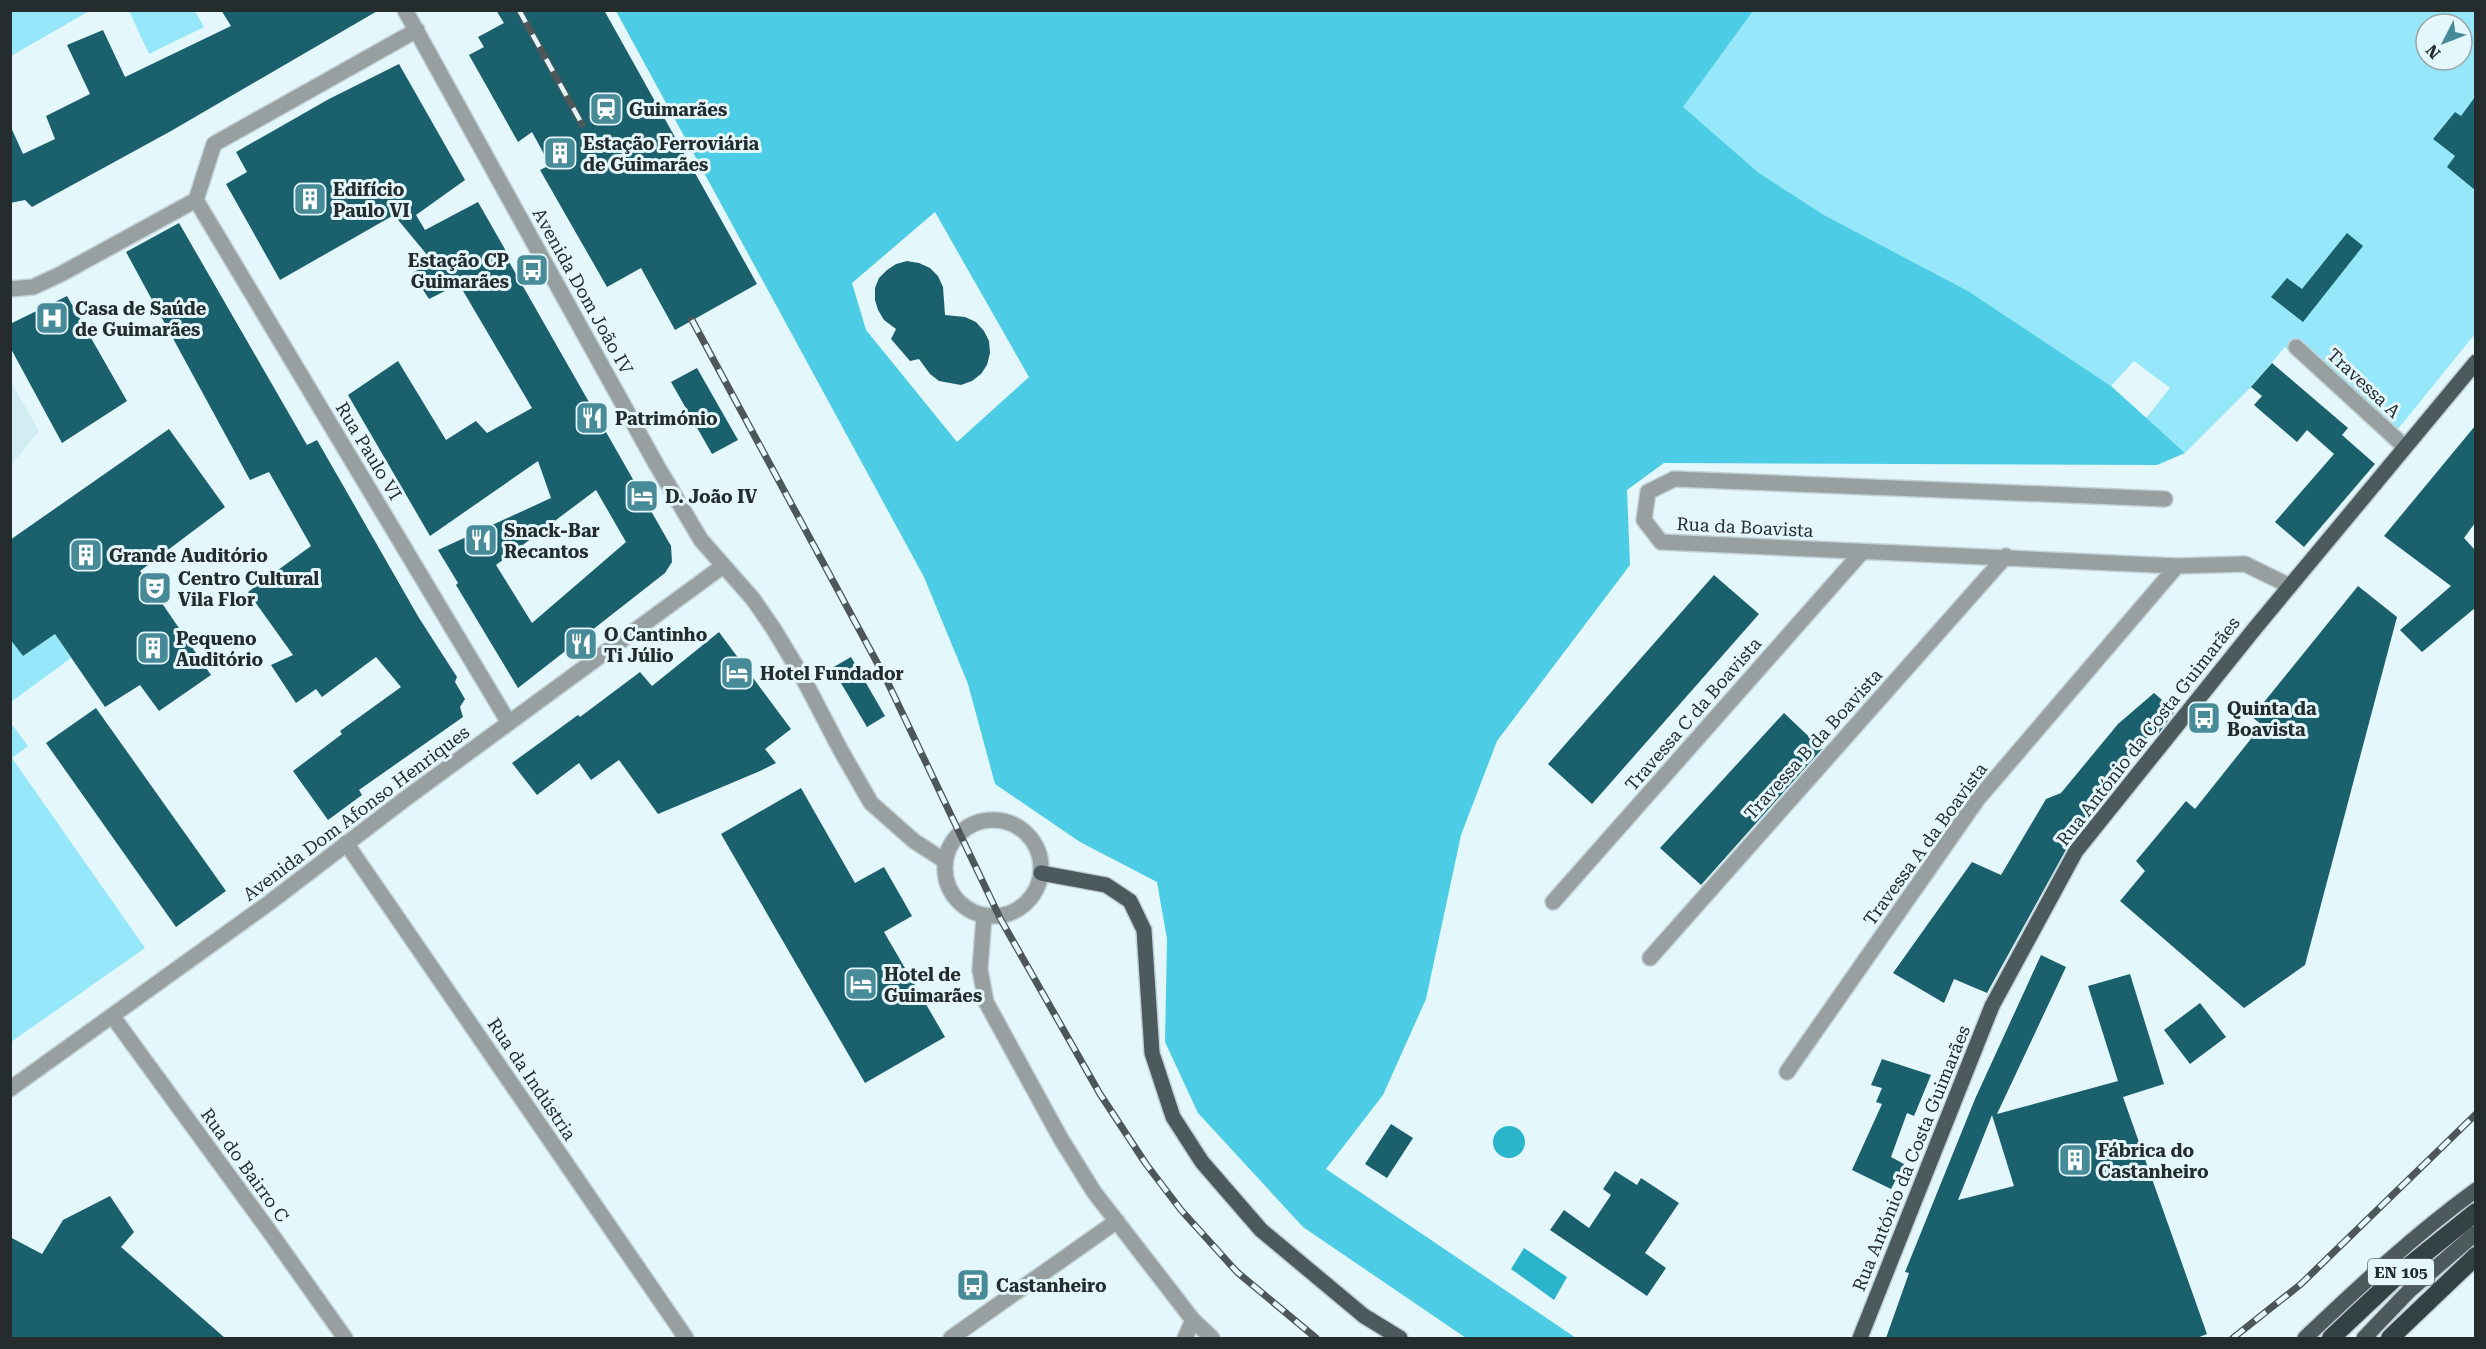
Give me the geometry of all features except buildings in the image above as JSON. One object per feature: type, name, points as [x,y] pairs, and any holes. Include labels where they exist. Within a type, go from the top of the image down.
[{"type":"highway","name":"EN 105","points":[[2331,1338],[2399,1274],[2475,1212]]},
{"type":"highway","name":"EN 105","points":[[2390,1338],[2475,1257]]},
{"type":"main road","name":"Rua António da Costa Guimarães","points":[[1860,1338],[1992,1006],[2076,851],[2475,362]]},
{"type":"main road","points":[[1041,873],[1106,885],[1130,901],[1144,930],[1152,1053],[1173,1117],[1202,1162],[1261,1230],[1364,1316],[1400,1338]]},
{"type":"main road","points":[[2305,1338],[2387,1260],[2475,1190]]},
{"type":"main road","points":[[2364,1338],[2410,1290],[2475,1233]]},
{"type":"street","name":"Avenida Dom João IV","points":[[405,10],[656,464],[701,540],[753,599],[773,628],[802,676],[871,803],[914,841],[945,861]]},
{"type":"street","name":"Avenida Dom João IV","points":[[417,10],[417,30]]},
{"type":"street","points":[[10,289],[33,287],[61,274],[196,200],[214,144],[417,30]]},
{"type":"street","name":"Rua Paulo VI","points":[[196,200],[509,723]]},
{"type":"street","name":"Travessa A","points":[[2296,347],[2405,447]]},
{"type":"street","name":"Rua da Boavista","points":[[2165,499],[1674,479],[1648,492],[1644,520],[1661,542],[1862,552],[2006,556],[2176,566],[2246,564],[2290,586]]},
{"type":"street","name":"Travessa C da Boavista","points":[[1553,902],[1862,552]]},
{"type":"street","name":"Travessa B da Boavista","points":[[1650,958],[2006,556]]},
{"type":"street","name":"Avenida Dom Afonso Henriques","points":[[10,1089],[269,903],[346,843],[723,566]]},
{"type":"street","name":"Travessa A da Boavista","points":[[1788,1072],[1977,800],[2176,566]]},
{"type":"street","points":[[998,820],[1022,830],[1035,844],[1040,855],[1041,873],[1036,890],[1026,904],[1011,914],[995,917],[984,916],[966,909],[952,895],[945,874],[945,861],[948,849],[964,830],[979,822],[998,820]]},
{"type":"street","name":"Rua da Indústria","points":[[346,843],[686,1338]]},
{"type":"street","points":[[984,916],[980,970],[986,1002],[1061,1139],[1094,1192],[1193,1320],[1212,1338]]},
{"type":"street","name":"Rua do Bairro C","points":[[113,1017],[345,1338]]},
{"type":"street","points":[[951,1338],[1117,1221]]},
{"type":"street","points":[[1185,1338],[1193,1320]]},
{"type":"shaded area","points":[[11,10],[89,11],[11,56]]},
{"type":"shaded area","points":[[129,11],[195,11],[204,27],[149,54]]},
{"type":"shaded area","points":[[616,11],[1753,11],[1683,107],[1759,173],[1824,215],[1968,291],[2111,386],[2185,453],[2157,465],[1664,463],[1627,490],[1630,565],[1497,741],[1461,835],[1426,999],[1383,1095],[1326,1169],[1576,1338],[1466,1338],[1303,1227],[1198,1113],[1165,1042],[1167,939],[1157,882],[1080,842],[995,784],[968,684],[924,577]],"holes":[[[935,212],[1029,377],[957,442],[866,330],[852,283]]]},
{"type":"shaded area","points":[[1753,11],[2475,11],[2475,334],[2389,440],[2285,347],[2251,387],[2185,453],[2146,418],[2170,388],[2134,361],[2111,386],[1968,291],[1824,215],[1759,173],[1682,107]]},
{"type":"shaded area","points":[[10,380],[39,431],[11,465],[10,465]]},
{"type":"shaded area","points":[[55,634],[71,658],[11,702],[10,639],[23,656]]},
{"type":"shaded area","points":[[10,722],[28,746],[12,758],[145,948],[11,1042]]},
{"type":"shaded area","points":[[1509,1126],[1520,1131],[1525,1142],[1520,1153],[1509,1158],[1498,1153],[1493,1142],[1498,1131]]},
{"type":"shaded area","points":[[1524,1248],[1567,1277],[1554,1300],[1511,1269]]},
{"type":"railway","points":[[519,10],[582,124]]},
{"type":"railway","points":[[692,320],[887,681],[1001,920],[1100,1094],[1146,1164],[1181,1210],[1237,1272],[1316,1338]]},
{"type":"railway","points":[[2233,1338],[2301,1284],[2476,1114]]},
{"type":"place","name":"Guimarães","points":[[606,109]]},
{"type":"place","name":"Estação Ferroviária de Guimarães","points":[[560,153]]},
{"type":"place","name":"Edifício Paulo VI","points":[[310,199]]},
{"type":"place","name":"Estação CP Guimarães","points":[[532,270]]},
{"type":"place","name":"Casa de Saúde de Guimarães","points":[[52,318]]},
{"type":"place","name":"Património","points":[[592,418]]},
{"type":"place","name":"D. João IV","points":[[642,496]]},
{"type":"place","name":"Snack-Bar Recantos","points":[[481,540]]},
{"type":"place","name":"Grande Auditório","points":[[86,555]]},
{"type":"place","name":"Centro Cultural Vila Flor","points":[[155,588]]},
{"type":"place","name":"O Cantinho Ti Júlio","points":[[581,644]]},
{"type":"place","name":"Pequeno Auditório","points":[[153,648]]},
{"type":"place","name":"Hotel Fundador","points":[[737,673]]},
{"type":"place","name":"Quinta da Boavista","points":[[2204,718]]},
{"type":"place","name":"Hotel de Guimarães","points":[[861,984]]},
{"type":"place","name":"Fábrica do Castanheiro","points":[[2075,1160]]},
{"type":"place","name":"Castanheiro","points":[[973,1285]]}]
